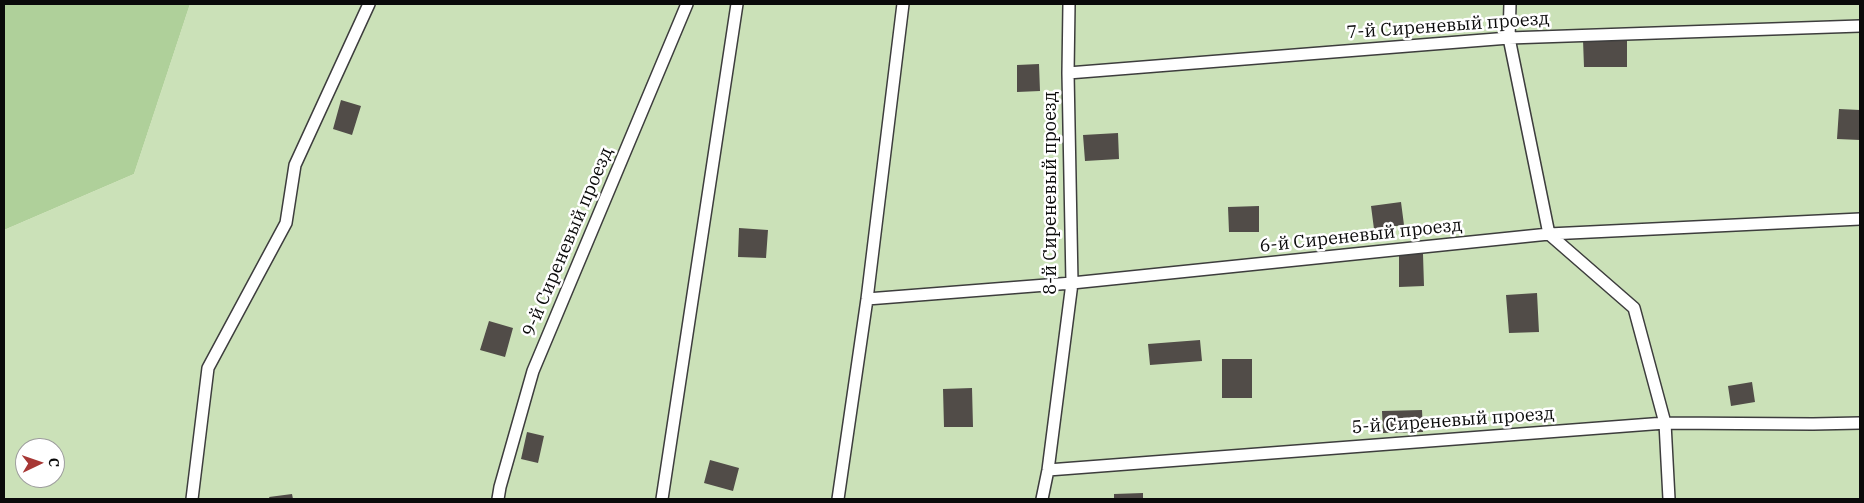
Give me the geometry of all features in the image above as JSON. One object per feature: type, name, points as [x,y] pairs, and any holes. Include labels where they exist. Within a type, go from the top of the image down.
[{"type":"lane","points":[[192,499],[208,368],[286,223],[295,165],[369,4]]},
{"type":"lane","name":"9-й Сиреневый проезд","points":[[498,499],[534,371],[687,4]]},
{"type":"lane","points":[[662,499],[738,4]]},
{"type":"lane","points":[[838,499],[867,299],[903,4]]},
{"type":"lane","name":"8-й Сиреневый проезд","points":[[1042,499],[1048,470],[1072,283],[1068,73],[1069,4]]},
{"type":"lane","points":[[1510,4],[1509,38],[1549,234],[1634,308],[1666,423],[1669,499]]},
{"type":"lane","name":"7-й Сиреневый проезд","points":[[1068,73],[1509,38],[1860,26]]},
{"type":"lane","name":"6-й Сиреневый проезд","points":[[867,299],[1072,283],[1549,234],[1860,219]]},
{"type":"lane","name":"5-й Сиреневый проезд","points":[[1048,470],[1666,423],[1860,423]]},
{"type":"green space","points":[[4,4],[190,4],[134,174],[4,230]]},
{"type":"green space","points":[[190,4],[1860,4],[1860,499],[4,499],[4,230],[134,174]]},
{"type":"building","points":[[1627,39],[1627,67],[1584,67],[1583,40]]},
{"type":"building","points":[[1039,64],[1040,91],[1017,92],[1017,65]]},
{"type":"building","points":[[341,100],[361,106],[352,135],[333,129]]},
{"type":"building","points":[[1839,109],[1860,110],[1860,140],[1837,139]]},
{"type":"building","points":[[1118,133],[1119,159],[1085,161],[1083,135]]},
{"type":"building","points":[[1401,202],[1404,225],[1374,229],[1371,206]]},
{"type":"building","points":[[1259,206],[1259,232],[1229,232],[1228,207]]},
{"type":"building","points":[[739,228],[768,230],[766,258],[738,257]]},
{"type":"building","points":[[1399,254],[1423,254],[1424,286],[1399,287]]},
{"type":"building","points":[[1537,293],[1539,332],[1509,333],[1506,295]]},
{"type":"building","points":[[489,321],[513,328],[505,357],[480,350]]},
{"type":"building","points":[[1200,340],[1202,361],[1150,365],[1148,344]]},
{"type":"building","points":[[1222,359],[1252,359],[1252,398],[1222,398]]},
{"type":"building","points":[[1752,382],[1755,402],[1731,406],[1728,386]]},
{"type":"building","points":[[972,388],[973,427],[944,427],[943,389]]},
{"type":"building","points":[[1422,410],[1423,432],[1383,433],[1382,411]]},
{"type":"building","points":[[527,432],[544,436],[538,463],[521,459]]},
{"type":"building","points":[[710,460],[739,468],[733,491],[704,483]]},
{"type":"building","points":[[1143,493],[1143,499],[1114,499],[1114,494]]},
{"type":"building","points":[[292,494],[293,499],[270,499],[269,497]]}]
